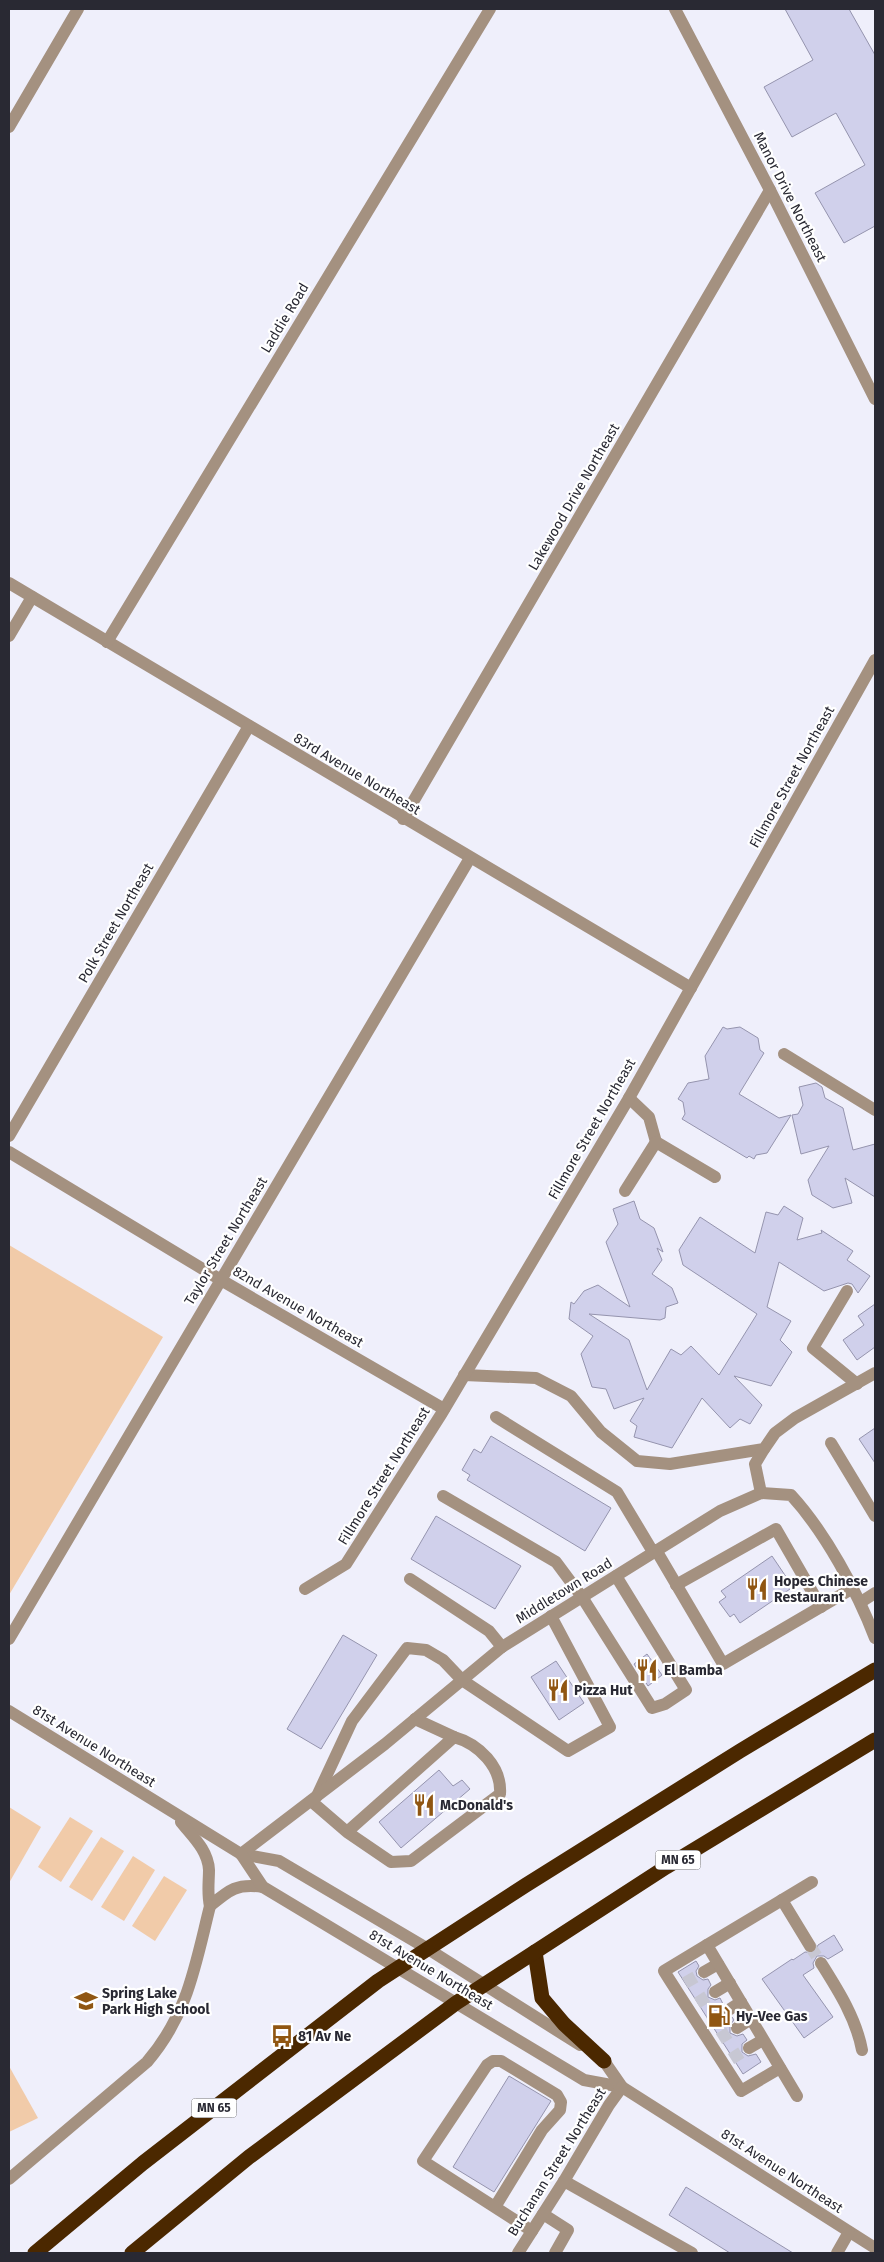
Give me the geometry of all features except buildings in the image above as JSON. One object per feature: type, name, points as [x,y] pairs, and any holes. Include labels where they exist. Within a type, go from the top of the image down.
[{"type":"highway","name":"MN 65","points":[[35,2253],[143,2163],[398,1968],[526,1885],[875,1670]]},
{"type":"highway","name":"MN 65","points":[[132,2253],[249,2157],[456,2003],[666,1867],[875,1740]]},
{"type":"highway","points":[[535,1952],[542,1998],[564,2024],[604,2061]]},
{"type":"street","points":[[9,126],[78,9]]},
{"type":"street","name":"Laddie Road","points":[[107,642],[490,9]]},
{"type":"street","name":"Manor Drive Northeast","points":[[675,9],[770,190],[875,399]]},
{"type":"street","name":"Lakewood Drive Northeast","points":[[403,818],[770,190]]},
{"type":"street","name":"83rd Avenue Northeast","points":[[9,583],[690,988]]},
{"type":"street","points":[[9,636],[32,597]]},
{"type":"street","name":"Fillmore Street Northeast","points":[[305,1589],[346,1564],[444,1409],[629,1098],[875,660]]},
{"type":"street","name":"Polk Street Northeast","points":[[9,1136],[249,726]]},
{"type":"street","name":"Taylor Street Northeast","points":[[9,1640],[470,858]]},
{"type":"street","points":[[784,1054],[875,1110]]},
{"type":"street","points":[[629,1098],[649,1117],[656,1142],[715,1177]]},
{"type":"street","points":[[625,1191],[656,1142]]},
{"type":"street","name":"82nd Avenue Northeast","points":[[9,1152],[221,1280],[444,1409]]},
{"type":"street","points":[[847,1291],[813,1348],[857,1384]]},
{"type":"street","points":[[761,1493],[755,1464],[775,1433],[795,1418],[875,1373]]},
{"type":"street","points":[[464,1375],[536,1378],[572,1396],[601,1432],[637,1461],[670,1464],[764,1449]]},
{"type":"street","points":[[496,1417],[617,1492],[723,1664],[853,1588]]},
{"type":"street","points":[[831,1443],[875,1516]]},
{"type":"street","name":"Middletown Road","points":[[241,1854],[313,1800],[502,1647],[720,1511],[761,1493],[791,1495],[806,1512],[861,1602],[875,1638]]},
{"type":"street","points":[[443,1496],[556,1562],[582,1597],[652,1708],[665,1704],[686,1690],[616,1576]]},
{"type":"street","points":[[676,1585],[776,1530],[821,1607]]},
{"type":"street","points":[[410,1579],[489,1631],[502,1647]]},
{"type":"street","points":[[861,1602],[875,1593]]},
{"type":"street","points":[[415,1719],[465,1740],[487,1756],[501,1782],[500,1794],[411,1861],[391,1862],[347,1832],[313,1800],[352,1721],[407,1648],[426,1650],[432,1653],[443,1660],[462,1680],[568,1750],[610,1727],[551,1616]]},
{"type":"street","name":"81st Avenue Northeast","points":[[9,1711],[241,1854],[279,1861],[428,1949],[604,2061],[622,2087]]},
{"type":"street","points":[[347,1832],[454,1737]]},
{"type":"street","points":[[9,2179],[147,2062],[162,2044],[178,2019],[188,1992],[210,1906],[208,1859],[201,1847],[173,1812]]},
{"type":"street","name":"81st Avenue Northeast","points":[[241,1854],[263,1887],[584,2080],[622,2087],[875,2248]]},
{"type":"street","points":[[780,2068],[741,2091],[727,2061],[693,2006],[680,1986],[664,1971],[812,1882]]},
{"type":"street","points":[[210,1906],[227,1892],[240,1886],[263,1887]]},
{"type":"street","points":[[782,1900],[810,1946]]},
{"type":"street","points":[[707,1945],[797,2096]]},
{"type":"street","points":[[821,1963],[837,1988],[858,2032],[862,2050]]},
{"type":"street","points":[[704,1972],[718,1964]]},
{"type":"street","points":[[715,1992],[730,1983]]},
{"type":"street","points":[[726,2011],[741,2002]]},
{"type":"street","points":[[737,2028],[751,2019]]},
{"type":"street","points":[[749,2048],[764,2040]]},
{"type":"street","points":[[495,2207],[542,2130],[560,2110],[560,2102],[556,2095],[502,2061],[493,2061],[486,2064],[423,2161],[532,2231]]},
{"type":"street","name":"Buchanan Street Northeast","points":[[518,2253],[622,2087]]},
{"type":"street","points":[[564,2181],[692,2253]]},
{"type":"street","points":[[543,2214],[568,2230],[555,2253]]},
{"type":"street","points":[[837,2253],[849,2232]]},
{"type":"shaded area","points":[[9,1245],[163,1337],[9,1595]]},
{"type":"shaded area","points":[[9,1807],[41,1827],[9,1883]]},
{"type":"shaded area","points":[[70,1817],[93,1831],[61,1882],[38,1867]]},
{"type":"shaded area","points":[[101,1837],[124,1851],[92,1901],[69,1887]]},
{"type":"shaded area","points":[[133,1856],[155,1870],[124,1921],[101,1907]]},
{"type":"shaded area","points":[[164,1876],[187,1890],[155,1941],[132,1926]]},
{"type":"shaded area","points":[[9,2066],[38,2118],[9,2132]]},
{"type":"tunnel","points":[[810,1946],[821,1963]]},
{"type":"tunnel","points":[[685,1983],[704,1972]]},
{"type":"tunnel","points":[[697,2003],[715,1992]]},
{"type":"tunnel","points":[[709,2022],[727,2011]]},
{"type":"tunnel","points":[[719,2039],[737,2028]]},
{"type":"tunnel","points":[[731,2059],[749,2048]]},
{"type":"place","name":"Hopes Chinese Restaurant","points":[[757,1589]]},
{"type":"place","name":"El Bamba","points":[[647,1670]]},
{"type":"place","name":"Pizza Hut","points":[[558,1690]]},
{"type":"place","name":"McDonald's","points":[[424,1805]]},
{"type":"place","name":"Spring Lake Park High School","points":[[86,2001]]},
{"type":"place","name":"Hy-Vee Gas","points":[[719,2016]]},
{"type":"place","name":"81 Av Ne","points":[[282,2036]]}]
